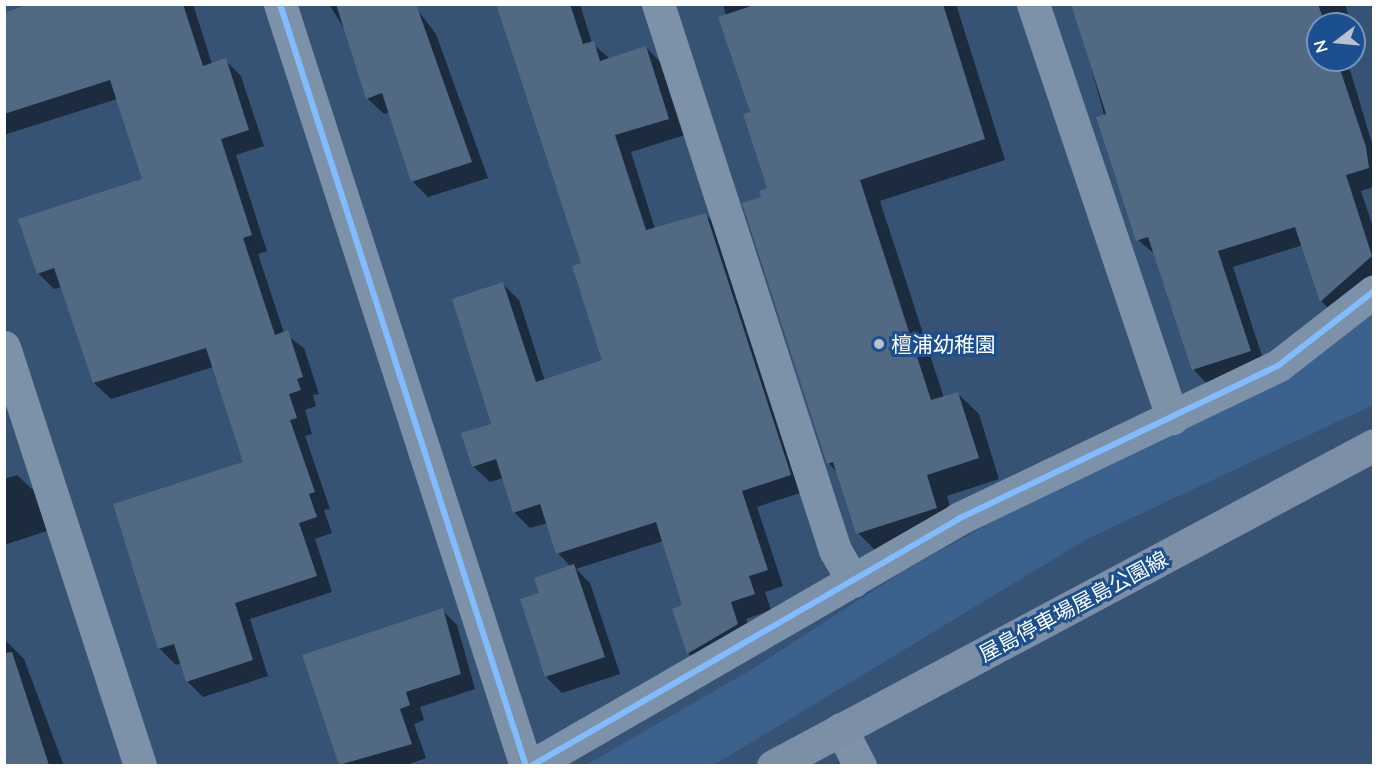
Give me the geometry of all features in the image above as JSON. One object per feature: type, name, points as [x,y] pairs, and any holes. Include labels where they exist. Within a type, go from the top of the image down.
[{"type":"main road","name":"屋島停車場屋島公園線","points":[[773,765],[1374,445]]},
{"type":"street","points":[[280,4],[526,765]]},
{"type":"street","points":[[658,4],[835,550],[853,581]]},
{"type":"street","points":[[1033,4],[1172,418]]},
{"type":"street","points":[[531,765],[1004,495],[1279,366],[1374,291]]},
{"type":"street","points":[[4,347],[140,765]]},
{"type":"street","points":[[841,729],[860,765]]},
{"type":"water","points":[[1373,310],[1373,405],[1087,539],[714,765],[584,766],[749,671],[902,572]]},
{"type":"building","points":[[29,4],[183,4],[203,66],[226,58],[249,130],[221,139],[252,235],[243,238],[275,335],[288,330],[303,377],[297,379],[301,390],[289,394],[297,418],[290,420],[315,492],[309,494],[317,517],[299,523],[317,576],[235,603],[253,660],[186,682],[174,644],[158,649],[113,504],[243,462],[206,348],[93,383],[54,268],[37,274],[18,219],[142,179],[110,80],[4,114],[4,13]]},
{"type":"building","points":[[336,4],[416,4],[472,162],[411,182],[382,93],[366,99]]},
{"type":"building","points":[[496,4],[570,4],[583,44],[594,41],[600,61],[646,46],[669,119],[615,135],[646,230],[706,213],[791,475],[742,491],[768,570],[749,576],[755,594],[731,602],[738,624],[687,654],[672,609],[682,605],[656,522],[556,554],[540,504],[513,513],[496,459],[472,467],[461,433],[491,424],[452,299],[503,282],[536,382],[602,360],[572,266],[581,263]]},
{"type":"building","points":[[757,4],[943,4],[985,139],[860,180],[931,400],[958,392],[979,458],[927,475],[937,508],[856,534],[833,462],[827,464],[742,203],[761,197],[759,191],[767,188],[743,114],[750,112],[718,17]]},
{"type":"building","points":[[1071,4],[1318,4],[1321,12],[1306,12],[1306,72],[1341,72],[1366,147],[1369,168],[1346,175],[1372,256],[1320,302],[1295,227],[1218,251],[1251,351],[1192,370],[1148,237],[1136,241],[1096,117],[1106,114]]},
{"type":"building","points":[[574,564],[605,657],[545,677],[520,599],[539,593],[534,578]]},
{"type":"building","points":[[443,608],[461,674],[406,692],[410,705],[400,709],[412,744],[339,765],[302,655]]},
{"type":"building","points":[[12,652],[49,765],[4,765],[4,653]]},
{"type":"cycle path","points":[[280,4],[526,766]]},
{"type":"cycle path","points":[[531,766],[958,519],[1279,365],[1374,291]]},
{"type":"place","name":"檀浦幼稚園","points":[[879,344]]}]
